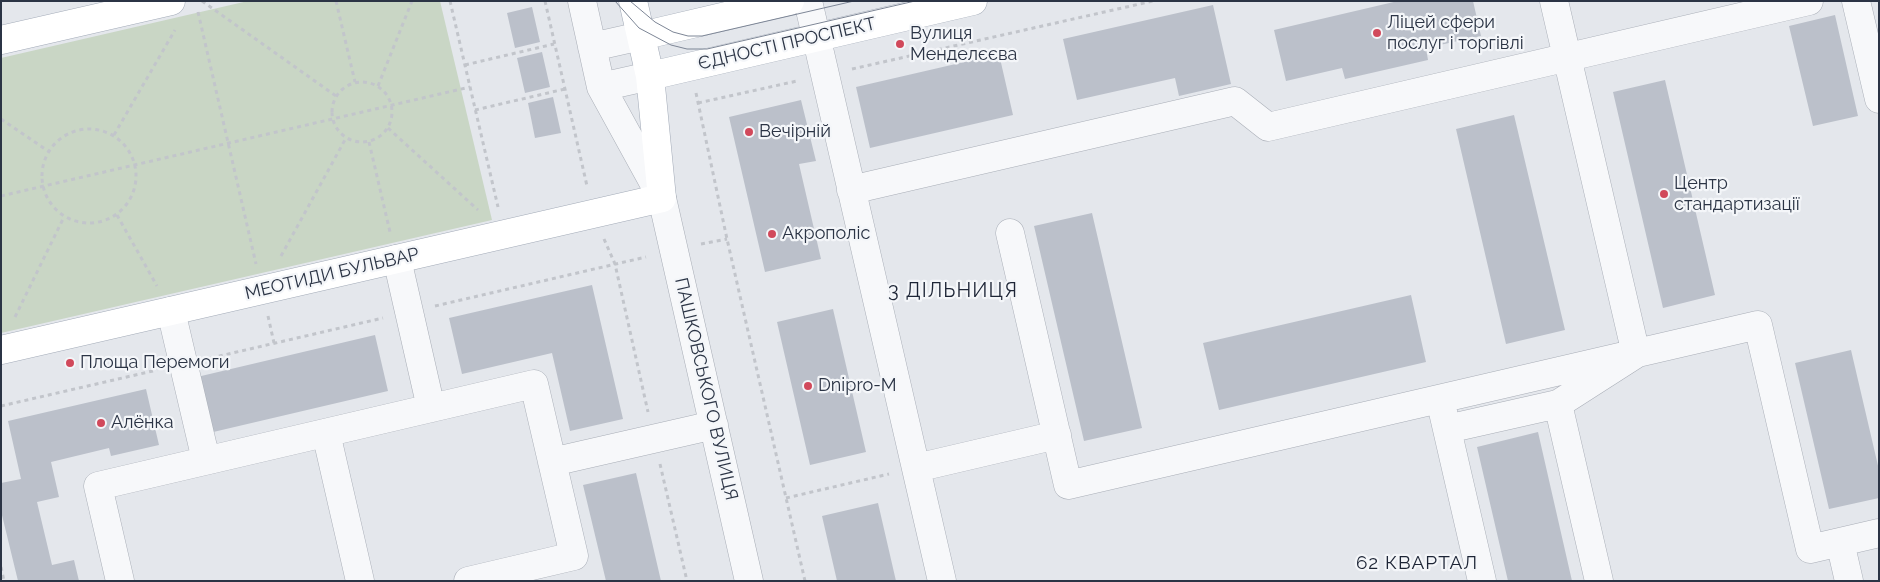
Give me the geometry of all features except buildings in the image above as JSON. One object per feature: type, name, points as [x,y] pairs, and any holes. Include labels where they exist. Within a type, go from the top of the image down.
[{"type":"main road","name":"ПАШКОВСЬКОГО ВУЛИЦЯ","points":[[633,1],[650,76],[662,198]]},
{"type":"main road","points":[[641,36],[790,1]]},
{"type":"main road","name":"ЄДНОСТІ ПРОСПЕКТ","points":[[650,76],[973,1]]},
{"type":"main road","points":[[1,40],[174,14]]},
{"type":"main road","name":"МЕОТИДИ БУЛЬВАР","points":[[1,350],[662,198]]},
{"type":"street","name":"ПАШКОВСЬКОГО ВУЛИЦЯ","points":[[582,1],[601,87],[662,198],[749,581]]},
{"type":"street","points":[[808,1],[942,581]]},
{"type":"street","points":[[1554,1],[1636,354]]},
{"type":"street","points":[[851,190],[1235,101],[1268,126],[1809,1]]},
{"type":"street","points":[[1856,1],[1879,99]]},
{"type":"street","points":[[592,47],[641,36]]},
{"type":"street","name":"ЄДНОСТІ ПРОСПЕКТ","points":[[601,87],[650,76]]},
{"type":"street","points":[[1010,233],[1068,485],[1758,325],[1810,549],[1879,533]]},
{"type":"street","points":[[396,259],[431,408]]},
{"type":"street","points":[[171,311],[206,460]]},
{"type":"street","points":[[1447,429],[1558,404],[1636,354]]},
{"type":"street","points":[[120,581],[98,486],[534,384],[574,556],[468,581]]},
{"type":"street","points":[[1440,399],[1482,581]]},
{"type":"street","points":[[1558,404],[1599,581]]},
{"type":"street","points":[[552,462],[714,425]]},
{"type":"street","points":[[326,433],[360,581]]},
{"type":"street","points":[[916,468],[1057,435]]},
{"type":"street","points":[[1840,542],[1849,581]]},
{"type":"path","points":[[202,1],[336,96]]},
{"type":"path","points":[[336,1],[355,82]]},
{"type":"path","points":[[378,86],[412,1]]},
{"type":"path","points":[[450,1],[504,234]]},
{"type":"path","points":[[544,1],[593,214]]},
{"type":"path","points":[[805,581],[726,239],[698,103],[1153,1]]},
{"type":"path","points":[[198,11],[274,343]]},
{"type":"path","points":[[114,136],[174,14]]},
{"type":"path","points":[[465,65],[554,44]]},
{"type":"path","points":[[355,82],[367,82],[378,86],[387,94],[392,106],[392,117],[388,128],[380,137],[369,142],[357,142],[346,138],[337,130],[333,119],[332,107],[336,96],[344,87],[355,82]]},
{"type":"path","points":[[1,196],[470,88]]},
{"type":"path","points":[[476,110],[565,89]]},
{"type":"path","points":[[1,119],[48,151]]},
{"type":"path","points":[[388,128],[504,234]]},
{"type":"path","points":[[97,129],[114,136],[128,148],[136,165],[136,184],[130,202],[117,215],[100,223],[82,223],[64,217],[50,204],[43,186],[42,168],[48,151],[61,137],[78,130],[97,129]]},
{"type":"path","points":[[262,290],[346,138]]},
{"type":"path","points":[[369,142],[396,259]]},
{"type":"path","points":[[117,215],[171,311]]},
{"type":"path","points":[[14,319],[64,217]]},
{"type":"path","points":[[1,406],[615,264]]},
{"type":"path","points":[[786,498],[916,468]]},
{"type":"path","points":[[1,567],[4,581]]},
{"type":"green space","points":[[248,1],[440,1],[492,220],[1,333],[1,58]]},
{"type":"tram line","points":[[615,1],[639,28],[671,45],[687,49],[707,49],[915,1]]},
{"type":"tram line","points":[[630,1],[655,22],[673,32],[688,36],[702,36],[854,1]]},
{"type":"place","name":"Ліцей сфери послуг і торгівлі","points":[[1377,33]]},
{"type":"place","name":"Вулиця Менделєєва","points":[[900,44]]},
{"type":"place","name":"Вечірній","points":[[749,132]]},
{"type":"place","name":"Центр стандартизації","points":[[1664,194]]},
{"type":"place","name":"Акрополіс","points":[[772,234]]},
{"type":"place","name":"Площа Перемоги","points":[[70,363]]},
{"type":"place","name":"Dnipro-M","points":[[808,386]]},
{"type":"place","name":"Алёнка","points":[[101,423]]},
{"type":"district","name":"3 ДІЛЬНИЦЯ","points":[[953,291]]},
{"type":"district","name":"62 КВАРТАЛ","points":[[1417,563]]}]
